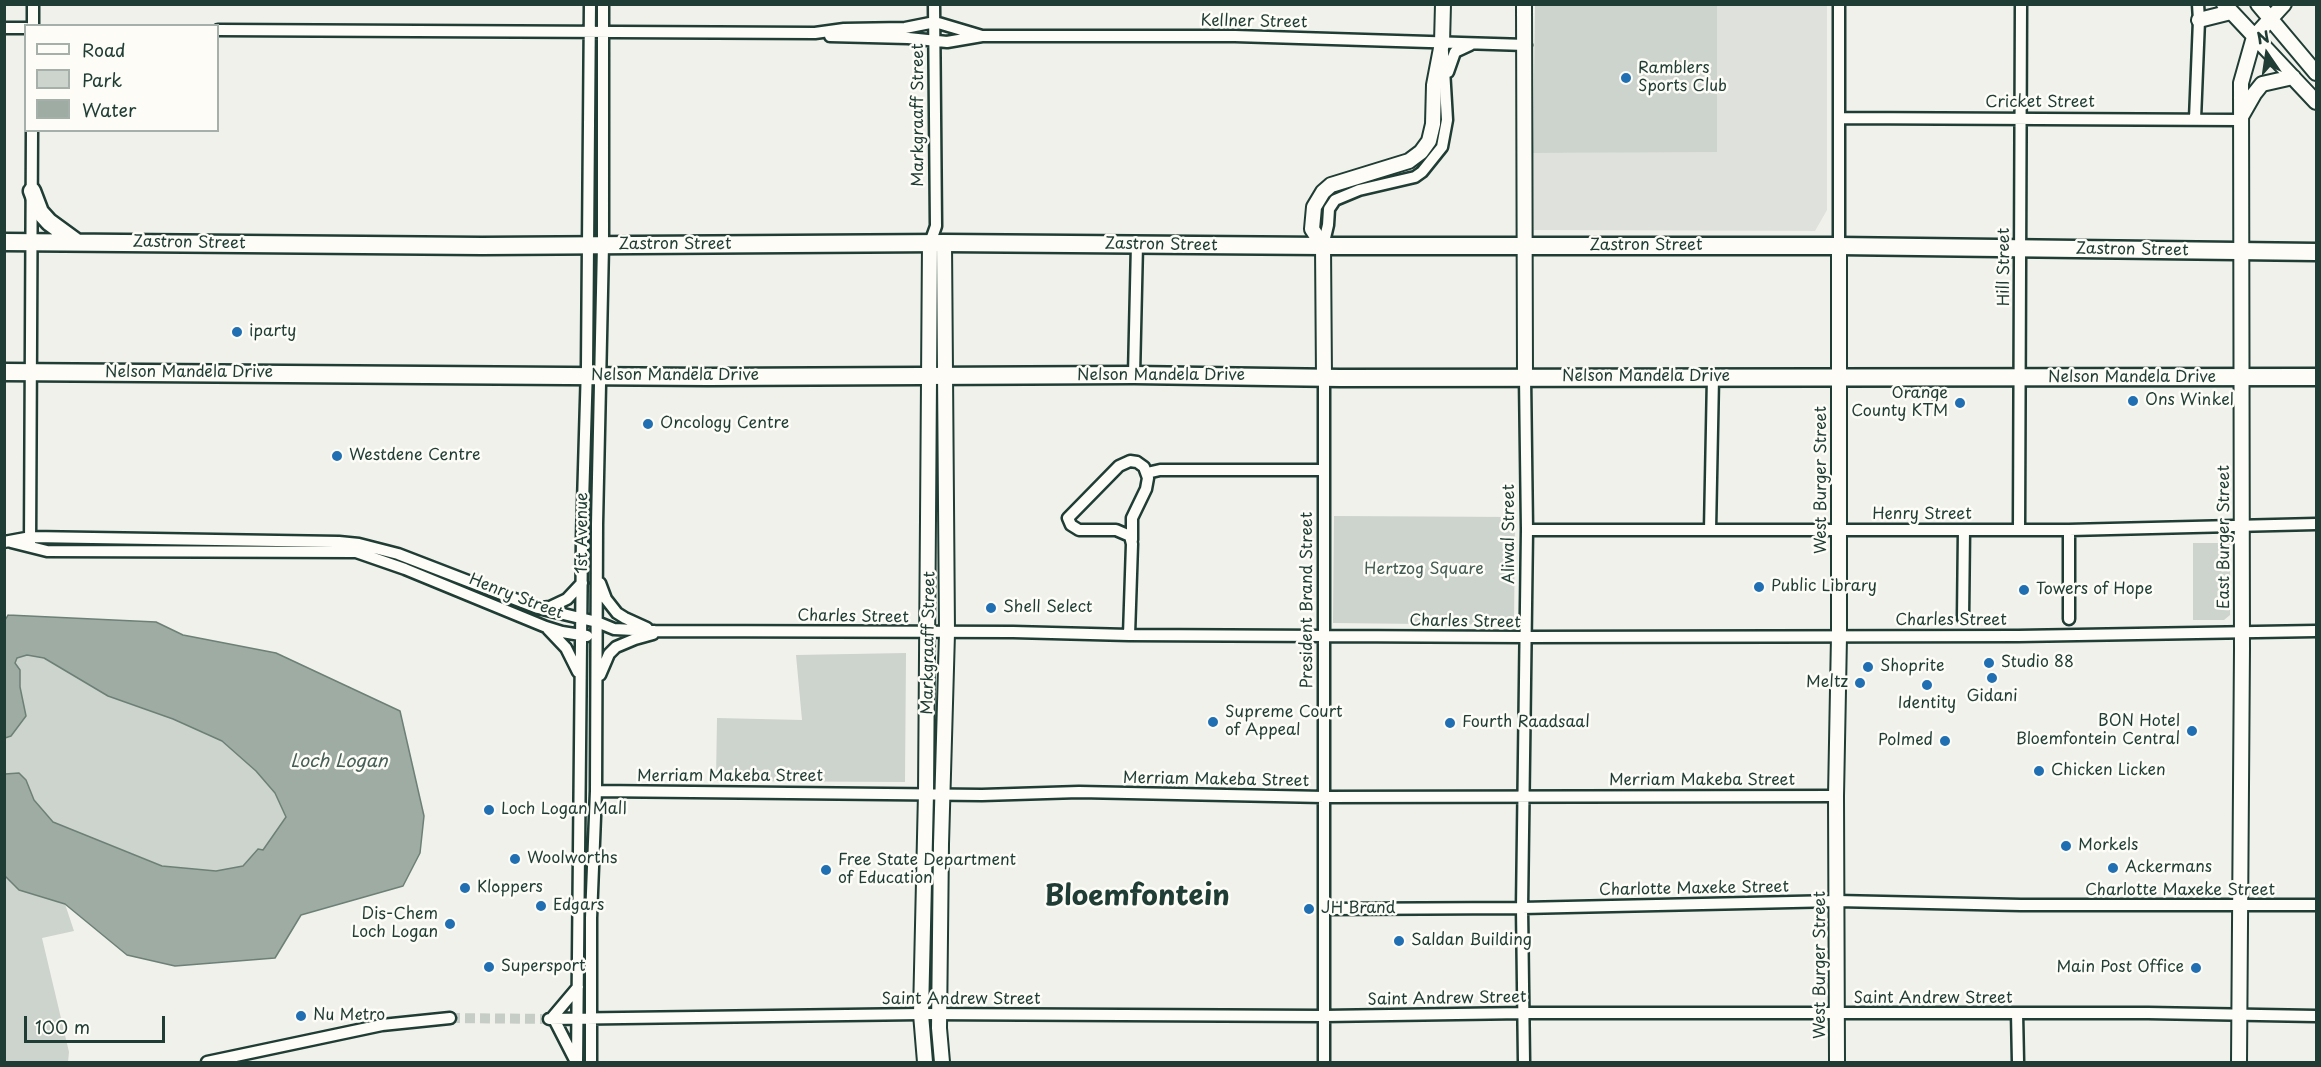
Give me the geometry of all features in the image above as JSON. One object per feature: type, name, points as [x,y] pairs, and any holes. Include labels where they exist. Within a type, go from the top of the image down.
[{"type":"highway","points":[[32,191],[40,212],[49,222],[75,241]]},
{"type":"highway","name":"Zastron Street","points":[[4,242],[1839,246],[2316,252]]},
{"type":"highway","name":"Nelson Mandela Drive","points":[[4,372],[594,376],[1134,375],[1324,378],[2316,377]]},
{"type":"main road","points":[[1323,246],[1312,229],[1314,207],[1323,192],[1331,185],[1344,180],[1409,161],[1421,152],[1429,141],[1433,124],[1434,85],[1442,43],[1443,4]]},
{"type":"main road","name":"Aliwal Street","points":[[1524,4],[1526,45],[1525,377]]},
{"type":"main road","points":[[2258,4],[2316,72]]},
{"type":"main road","name":"East Burger Street","points":[[2239,1062],[2241,83],[2254,37],[2284,4]]},
{"type":"main road","points":[[2199,20],[2227,8],[2316,102]]},
{"type":"main road","points":[[2240,120],[2262,84],[2293,77]]},
{"type":"main road","name":"Markgraaff Street","points":[[925,1062],[921,1014],[927,632],[936,375],[937,243]]},
{"type":"main road","name":"President Brand Street","points":[[1323,246],[1324,378]]},
{"type":"main road","name":"West Burger Street","points":[[1837,1062],[1839,246]]},
{"type":"main road","name":"Markgraaff Street","points":[[936,375],[947,633],[940,1015],[942,1062]]},
{"type":"street","points":[[33,4],[33,24]]},
{"type":"street","name":"1st Avenue","points":[[590,4],[595,245]]},
{"type":"street","name":"1st Avenue","points":[[591,1062],[591,918],[597,683],[595,245],[603,4]]},
{"type":"street","name":"Markgraaff Street","points":[[934,4],[937,243]]},
{"type":"street","name":"West Burger Street","points":[[1839,4],[1839,246]]},
{"type":"street","name":"Hill Street","points":[[2019,530],[2021,4]]},
{"type":"street","points":[[2195,119],[2198,4]]},
{"type":"street","name":"Kellner Street","points":[[219,30],[815,33],[844,29],[904,28],[935,22],[982,36]]},
{"type":"street","points":[[4,28],[24,28]]},
{"type":"street","name":"Kellner Street","points":[[815,33],[828,36],[935,41],[956,41],[982,36],[1235,36],[1526,45]]},
{"type":"street","points":[[1442,43],[1447,82]]},
{"type":"street","points":[[1323,246],[1329,209],[1335,200],[1359,190],[1415,177],[1436,157],[1442,147],[1445,134],[1450,63],[1455,52],[1474,44]]},
{"type":"street","name":"Cricket Street","points":[[1840,118],[2240,120]]},
{"type":"street","points":[[31,542],[33,132]]},
{"type":"street","points":[[1134,375],[1137,244]]},
{"type":"street","name":"1st Avenue","points":[[576,1062],[582,583],[594,376]]},
{"type":"street","name":"Aliwal Street","points":[[1524,1062],[1522,908],[1527,530],[1525,377]]},
{"type":"street","points":[[1710,530],[1713,377]]},
{"type":"street","name":"President Brand Street","points":[[1324,378],[1326,636],[1324,1062]]},
{"type":"street","points":[[1129,635],[1132,540],[1132,518],[1146,489],[1147,473],[1137,462],[1125,462],[1068,518],[1071,525],[1079,530],[1116,530],[1127,533],[1132,540]]},
{"type":"street","points":[[1147,473],[1160,470],[1324,470]]},
{"type":"street","name":"Henry Street","points":[[1527,530],[2069,530],[2316,524]]},
{"type":"street","points":[[1963,618],[1964,530]]},
{"type":"street","points":[[2069,530],[2069,619]]},
{"type":"street","name":"Henry Street","points":[[7,542],[339,542],[359,544],[398,554],[538,608],[597,622],[614,629]]},
{"type":"street","name":"Henry Street","points":[[31,542],[47,551],[356,552],[405,569],[546,627],[597,637]]},
{"type":"street","points":[[597,574],[606,599],[617,613],[656,631]]},
{"type":"street","points":[[538,608],[560,604],[582,583]]},
{"type":"street","points":[[546,627],[573,657],[581,680]]},
{"type":"street","points":[[597,637],[614,629]]},
{"type":"street","name":"Charles Street","points":[[614,629],[1526,638],[2316,631]]},
{"type":"street","points":[[597,683],[603,664],[616,647],[635,639],[667,631]]},
{"type":"street","name":"Merriam Makeba Street","points":[[596,791],[982,795],[1079,792],[1324,797],[1836,796]]},
{"type":"street","name":"Charlotte Maxeke Street","points":[[1324,909],[1522,908],[1837,901],[2033,906],[2316,905]]},
{"type":"street","points":[[576,1062],[551,1019],[578,987]]},
{"type":"street","name":"Saint Andrew Street","points":[[551,1019],[921,1014],[1324,1016],[1523,1013],[2017,1013],[2316,1016]]},
{"type":"street","points":[[2017,1013],[2018,1062]]},
{"type":"street","points":[[207,1062],[382,1025],[450,1018]]},
{"type":"shaded area","points":[[1717,5],[1827,5],[1827,210],[1815,231],[1533,230],[1533,153],[1717,151]]},
{"type":"green space","name":"Ramblers Sports Club","points":[[1535,5],[1717,5],[1717,152],[1533,153]]},
{"type":"green space","name":"Hertzog Square","points":[[1334,516],[1515,517],[1514,625],[1333,623]]},
{"type":"green space","points":[[2193,543],[2230,543],[2230,615],[2224,620],[2193,620]]},
{"type":"green space","points":[[906,653],[905,782],[716,781],[717,718],[802,720],[796,655]]},
{"type":"green space","points":[[27,655],[44,658],[222,741],[256,771],[275,793],[286,818],[263,850],[257,849],[243,866],[216,871],[163,866],[53,822],[34,800],[25,780],[19,773],[5,774],[4,738],[11,736],[26,716],[20,687],[20,670],[15,663],[17,657]]},
{"type":"green space","points":[[4,876],[19,890],[65,904],[74,931],[42,938],[69,1052],[68,1062],[5,1062]]},
{"type":"water","name":"Loch Logan","points":[[8,615],[156,622],[183,635],[276,653],[400,711],[424,816],[420,853],[403,886],[301,915],[275,958],[175,966],[127,955],[65,904],[19,890],[5,876],[5,774],[19,773],[26,780],[34,800],[53,822],[162,866],[216,871],[243,866],[258,849],[263,850],[286,817],[275,793],[256,771],[222,741],[173,719],[108,696],[44,658],[27,655],[17,658],[15,663],[20,670],[20,687],[26,716],[11,736],[5,738],[4,622]]},
{"type":"tunnel","points":[[450,1018],[549,1019]]},
{"type":"place","name":"Ramblers Sports Club","points":[[1626,78]]},
{"type":"place","name":"iparty","points":[[237,332]]},
{"type":"place","name":"Ons Winkel","points":[[2133,401]]},
{"type":"place","name":"Orange County KTM","points":[[1960,403]]},
{"type":"place","name":"Oncology Centre","points":[[648,424]]},
{"type":"place","name":"Westdene Centre","points":[[337,456]]},
{"type":"place","name":"Public Library","points":[[1759,587]]},
{"type":"place","name":"Towers of Hope","points":[[2024,590]]},
{"type":"place","name":"Shell Select","points":[[991,608]]},
{"type":"place","name":"Studio 88","points":[[1989,663]]},
{"type":"place","name":"Shoprite","points":[[1868,667]]},
{"type":"place","name":"Gidani","points":[[1992,678]]},
{"type":"place","name":"Meltz","points":[[1860,683]]},
{"type":"place","name":"Identity","points":[[1927,685]]},
{"type":"place","name":"Supreme Court of Appeal","points":[[1213,722]]},
{"type":"place","name":"Fourth Raadsaal","points":[[1450,723]]},
{"type":"place","name":"BON Hotel Bloemfontein Central","points":[[2192,731]]},
{"type":"place","name":"Polmed","points":[[1945,741]]},
{"type":"place","name":"Chicken Licken","points":[[2039,771]]},
{"type":"place","name":"Loch Logan Mall","points":[[489,810]]},
{"type":"place","name":"Morkels","points":[[2066,846]]},
{"type":"place","name":"Woolworths","points":[[515,859]]},
{"type":"place","name":"Ackermans","points":[[2113,868]]},
{"type":"place","name":"Free State Department of Education","points":[[826,870]]},
{"type":"place","name":"Kloppers","points":[[465,888]]},
{"type":"place","name":"Edgars","points":[[541,906]]},
{"type":"place","name":"JH Brand","points":[[1309,909]]},
{"type":"place","name":"Dis-Chem Loch Logan","points":[[450,924]]},
{"type":"place","name":"Saldan Building","points":[[1399,941]]},
{"type":"place","name":"Supersport","points":[[489,967]]},
{"type":"place","name":"Main Post Office","points":[[2196,968]]},
{"type":"place","name":"Nu Metro","points":[[301,1016]]},
{"type":"district","name":"Bloemfontein","points":[[1137,897]]}]
